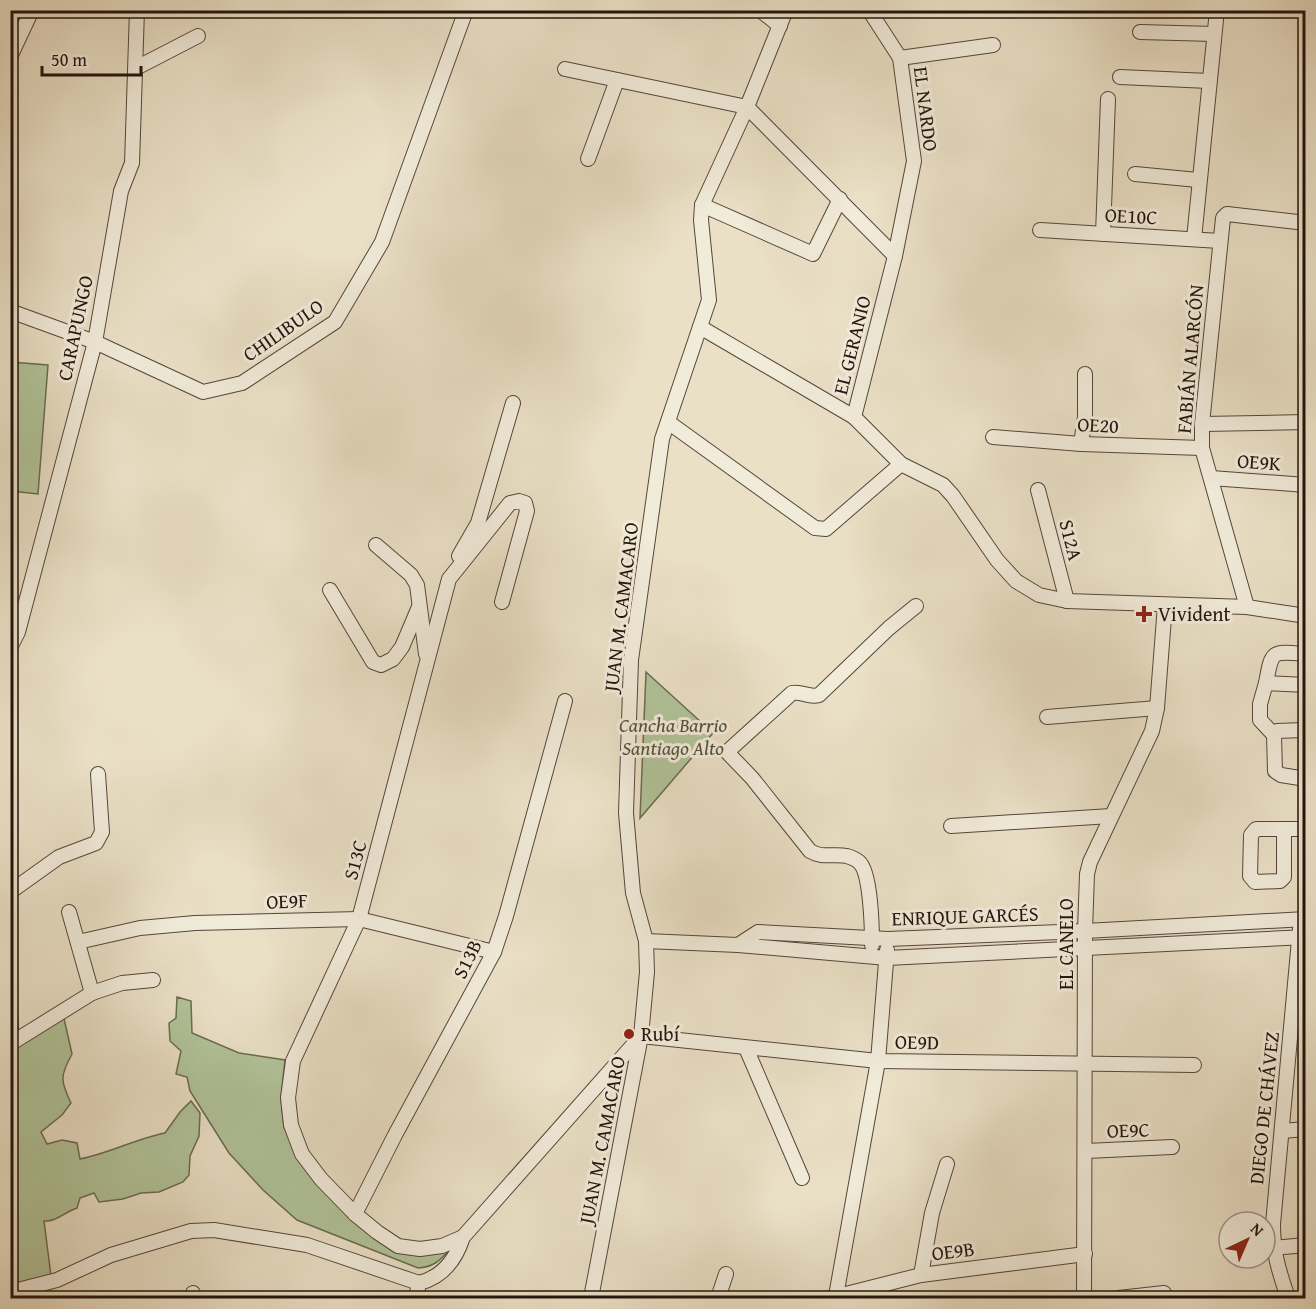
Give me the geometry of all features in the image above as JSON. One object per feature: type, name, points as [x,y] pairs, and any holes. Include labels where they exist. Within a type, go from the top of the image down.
[{"type":"street","points":[[10,57],[32,10]]},
{"type":"street","name":"CARAPUNGO","points":[[10,648],[18,632],[95,342],[121,191],[132,163],[137,10]]},
{"type":"street","name":"CHILIBULO","points":[[10,311],[95,342],[202,392],[242,383],[335,322],[382,242],[466,10]]},
{"type":"street","points":[[760,10],[780,26]]},
{"type":"street","name":"JUAN M. CAMACARO","points":[[591,1299],[641,1036],[647,972],[646,941],[633,893],[626,813],[629,679],[662,439],[709,300],[701,220],[702,205],[747,107],[786,10]]},
{"type":"street","name":"EL NARDO","points":[[869,10],[900,58],[914,161],[895,256]]},
{"type":"street","points":[[1194,239],[1216,10]]},
{"type":"street","points":[[1140,33],[1214,34]]},
{"type":"street","points":[[136,68],[198,36]]},
{"type":"street","points":[[900,58],[993,45]]},
{"type":"street","points":[[565,69],[747,107],[895,256]]},
{"type":"street","points":[[1120,77],[1209,81]]},
{"type":"street","points":[[588,159],[617,80]]},
{"type":"street","points":[[1102,234],[1108,99]]},
{"type":"street","points":[[1135,174],[1198,180]]},
{"type":"street","points":[[702,205],[813,254],[840,199]]},
{"type":"street","name":"FABIÁN ALARCÓN","points":[[1247,607],[1202,448],[1202,424],[1223,218],[1227,214],[1305,223]]},
{"type":"street","name":"OE10C","points":[[1040,230],[1221,241]]},
{"type":"street","name":"EL GERANIO","points":[[895,256],[854,417],[902,464],[943,485],[997,560],[1016,581],[1039,596],[1067,601],[1247,607],[1305,616]]},
{"type":"street","points":[[700,327],[854,417]]},
{"type":"street","points":[[1081,444],[1085,417],[1085,374]]},
{"type":"street","points":[[449,579],[456,561],[478,523],[513,403]]},
{"type":"street","points":[[668,422],[815,528],[821,530],[902,464]]},
{"type":"street","points":[[1202,424],[1305,422]]},
{"type":"street","name":"OE20","points":[[993,437],[1081,444],[1202,448]]},
{"type":"street","name":"OE9K","points":[[1211,478],[1305,485]]},
{"type":"street","name":"S12A","points":[[1038,490],[1067,601]]},
{"type":"street","name":"S13C","points":[[463,1237],[442,1246],[420,1249],[398,1246],[377,1232],[355,1214],[321,1179],[302,1154],[291,1125],[288,1098],[293,1061],[359,919],[449,579],[510,503],[519,501],[525,503],[526,511],[502,602]]},
{"type":"street","points":[[376,545],[411,575],[417,585],[427,662]]},
{"type":"street","points":[[330,590],[373,662],[381,665],[393,658],[402,647],[419,607]]},
{"type":"street","name":"EL CANELO","points":[[1084,1299],[1087,874],[1090,862],[1152,731],[1157,708],[1165,605]]},
{"type":"street","points":[[872,956],[866,876],[860,863],[847,856],[826,857],[810,851],[752,778],[728,752],[792,693],[801,691],[810,696],[819,695],[889,628],[916,606]]},
{"type":"street","points":[[1305,654],[1282,652],[1271,658],[1260,704],[1260,720],[1274,735],[1275,771],[1281,775],[1305,778]]},
{"type":"street","points":[[1266,683],[1305,685]]},
{"type":"street","name":"S13B","points":[[355,1214],[494,952],[565,701]]},
{"type":"street","points":[[1047,717],[1157,708]]},
{"type":"street","points":[[1274,735],[1277,731],[1305,731]]},
{"type":"street","points":[[10,892],[59,857],[96,843],[100,839],[102,832],[98,774]]},
{"type":"street","points":[[951,826],[1111,816]]},
{"type":"street","points":[[1284,830],[1305,829]]},
{"type":"street","points":[[69,912],[92,993]]},
{"type":"street","name":"OE9F","points":[[78,942],[140,928],[195,923],[359,919],[494,952]]},
{"type":"street","name":"ENRIQUE GARCÉS","points":[[738,945],[758,932],[888,939],[1303,919]]},
{"type":"street","name":"DIEGO DE CHÁVEZ","points":[[1274,1210],[1282,1131],[1299,1016],[1303,919]]},
{"type":"street","name":"ENRIQUE GARCÉS","points":[[646,941],[738,945],[887,958],[1302,937]]},
{"type":"street","points":[[832,1298],[878,1061],[888,939]]},
{"type":"street","points":[[11,1044],[92,993],[122,984],[153,980]]},
{"type":"street","points":[[10,1013],[11,1044]]},
{"type":"street","points":[[10,1292],[57,1280],[111,1255],[191,1231],[203,1230],[307,1245],[420,1283],[430,1281],[441,1274],[457,1254],[463,1237],[641,1036]]},
{"type":"street","name":"OE9D","points":[[641,1036],[878,1061],[1194,1065]]},
{"type":"street","points":[[746,1048],[802,1178]]},
{"type":"street","points":[[1282,1131],[1305,1129]]},
{"type":"street","name":"OE9C","points":[[1086,1151],[1173,1147]]},
{"type":"street","points":[[921,1275],[932,1214],[946,1164]]},
{"type":"street","points":[[1277,1248],[1305,1245]]},
{"type":"street","name":"OE9B","points":[[832,1298],[921,1275],[1085,1254]]},
{"type":"street","name":"DIEGO DE CHÁVEZ","points":[[1277,1262],[1288,1299]]},
{"type":"street","points":[[718,1299],[726,1274]]},
{"type":"street","points":[[416,1299],[420,1283]]},
{"type":"street","points":[[1119,1299],[1164,1293]]},
{"type":"green space","points":[[10,362],[48,365],[38,494],[11,491]]},
{"type":"green space","name":"Cancha Barrio Santiago Alto","points":[[646,672],[713,733],[640,818]]},
{"type":"green space","points":[[177,997],[191,1001],[192,1033],[239,1053],[285,1060],[281,1098],[284,1127],[297,1155],[398,1251],[426,1255],[449,1250],[436,1263],[418,1268],[297,1220],[263,1190],[229,1153],[190,1091],[187,1077],[176,1074],[181,1051],[170,1041],[169,1023],[176,1018]]},
{"type":"green space","points":[[63,1014],[72,1054],[65,1068],[63,1083],[71,1103],[62,1115],[41,1132],[47,1144],[62,1140],[77,1143],[80,1159],[102,1153],[165,1133],[191,1101],[200,1113],[199,1136],[190,1156],[189,1175],[183,1182],[159,1192],[141,1193],[123,1199],[99,1202],[94,1193],[80,1198],[77,1208],[57,1218],[44,1221],[51,1276],[11,1284],[11,1050]]},
{"type":"building","points":[[99,10],[131,10],[131,16],[98,12]]},
{"type":"place","name":"Vivident","points":[[1144,614]]},
{"type":"place","name":"Rubí","points":[[629,1034]]}]
